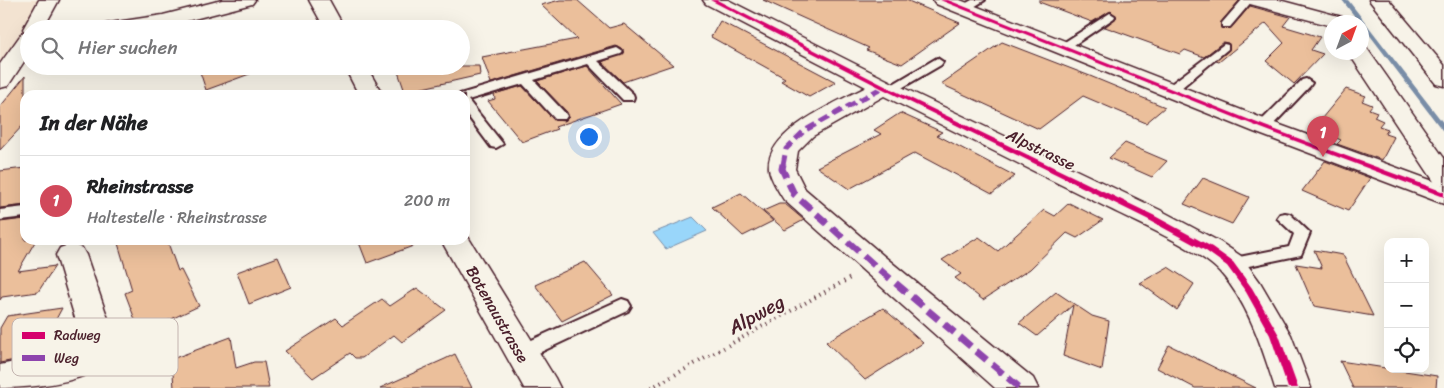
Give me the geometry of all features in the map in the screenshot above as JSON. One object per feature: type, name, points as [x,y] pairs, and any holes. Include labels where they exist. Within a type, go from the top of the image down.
[{"type":"street","points":[[38,20],[49,0]]},
{"type":"street","points":[[167,20],[245,0]]},
{"type":"street","points":[[319,0],[330,20]]},
{"type":"street","name":"Alpstrasse","points":[[713,0],[886,88],[1150,217],[1209,249],[1230,264],[1249,290],[1274,336],[1292,388]]},
{"type":"street","points":[[943,0],[972,4],[1064,47],[1263,127],[1444,195]]},
{"type":"street","points":[[1257,0],[1324,19]]},
{"type":"street","points":[[1319,0],[1331,15]]},
{"type":"street","points":[[1379,0],[1444,79]]},
{"type":"street","points":[[2,75],[20,50]]},
{"type":"street","points":[[1364,60],[1444,177]]},
{"type":"street","points":[[358,75],[363,90]]},
{"type":"street","points":[[886,88],[804,132],[786,149],[782,169],[794,194],[874,265],[1020,388]]},
{"type":"street","name":"Botenaustrasse","points":[[459,245],[542,388]]},
{"type":"street","points":[[70,255],[91,318]]},
{"type":"street","points":[[0,379],[15,376]]},
{"type":"lane","points":[[1226,25],[1248,0]]},
{"type":"lane","points":[[1064,47],[1110,16]]},
{"type":"lane","points":[[1171,90],[1224,46]]},
{"type":"lane","points":[[470,96],[617,52]]},
{"type":"lane","points":[[590,60],[628,96]]},
{"type":"lane","points":[[886,88],[938,62]]},
{"type":"lane","points":[[526,79],[560,116]]},
{"type":"lane","points":[[1263,127],[1306,83]]},
{"type":"lane","points":[[470,109],[496,144]]},
{"type":"lane","points":[[0,215],[20,213]]},
{"type":"lane","points":[[1230,264],[1295,251],[1302,233],[1285,218]]},
{"type":"lane","points":[[521,353],[622,306]]},
{"type":"shaded area","points":[[0,0],[44,0],[31,20],[20,20],[20,38],[0,69]]},
{"type":"water","points":[[693,217],[707,231],[666,249],[653,233]]},
{"type":"building","points":[[560,0],[577,0],[609,28],[624,24],[673,65],[623,82],[602,62],[624,53],[624,50],[616,46],[491,83],[482,57],[577,39],[541,5]]},
{"type":"building","points":[[763,0],[906,0],[960,23],[902,64],[866,50],[869,48]]},
{"type":"building","points":[[1039,0],[1240,0],[1221,22],[1221,28],[1231,28],[1250,6],[1290,17],[1283,26],[1320,37],[1311,50],[1323,54],[1294,84],[1266,61],[1284,43],[1266,23],[1219,62],[1216,61],[1229,50],[1228,43],[1223,42],[1204,57],[1185,50],[1180,54],[1105,27],[1117,17],[1111,11],[1092,22],[1039,2]]},
{"type":"building","points":[[720,21],[836,82],[809,97],[781,81],[785,78],[711,37]]},
{"type":"building","points":[[1002,42],[1165,107],[1146,123],[1083,96],[1039,129],[941,84]]},
{"type":"building","points":[[470,66],[479,66],[480,75],[414,90],[404,90],[399,75],[470,75]]},
{"type":"building","points":[[587,66],[621,104],[555,127],[557,129],[522,142],[488,101],[495,99],[494,94],[522,86],[554,120],[565,121],[569,117],[567,112],[537,81]]},
{"type":"building","points":[[201,75],[247,75],[206,90]]},
{"type":"building","points":[[25,76],[25,90],[20,90],[20,128],[0,150],[0,107]]},
{"type":"building","points":[[1346,89],[1366,96],[1362,101],[1372,105],[1369,109],[1377,112],[1374,117],[1383,121],[1379,126],[1388,129],[1385,134],[1394,137],[1382,160],[1337,144],[1341,140],[1329,135],[1333,130],[1317,124]]},
{"type":"building","points":[[900,113],[942,132],[937,135],[1015,176],[992,194],[915,153],[849,189],[817,167],[881,134],[874,130]]},
{"type":"building","points":[[1125,143],[1167,161],[1152,177],[1109,158]]},
{"type":"building","points":[[1325,161],[1370,178],[1348,211],[1302,191]]},
{"type":"building","points":[[20,169],[20,206],[0,208],[0,171]]},
{"type":"building","points":[[1203,178],[1249,197],[1232,224],[1184,204]]},
{"type":"building","points":[[741,193],[773,221],[743,236],[712,207]]},
{"type":"building","points":[[1069,203],[1103,220],[1077,238],[1067,233],[1030,269],[983,300],[955,278],[961,274],[942,260],[979,237],[998,251],[1044,210],[1055,216]]},
{"type":"building","points":[[779,204],[785,204],[804,220],[785,230],[763,211]]},
{"type":"building","points":[[20,220],[20,245],[33,245],[18,271],[55,266],[38,292],[2,297],[0,300],[0,222]]},
{"type":"building","points":[[118,245],[169,245],[178,271],[181,270],[199,306],[174,318],[134,318],[125,293],[132,290]]},
{"type":"building","points":[[360,245],[416,245],[367,263]]},
{"type":"building","points":[[1314,250],[1343,255],[1373,316],[1314,306],[1296,264],[1322,268]]},
{"type":"building","points":[[278,257],[291,287],[249,304],[237,272]]},
{"type":"building","points":[[585,262],[613,295],[562,321],[535,285]]},
{"type":"building","points":[[1168,267],[1194,284],[1177,310],[1140,283]]},
{"type":"building","points":[[417,288],[446,310],[402,342],[394,335],[362,358],[355,358],[350,353],[313,378],[285,351],[336,318],[343,325],[382,299],[390,306]]},
{"type":"building","points":[[1056,292],[1092,316],[1109,321],[1102,370],[1063,356],[1073,305],[1037,336],[1019,323]]},
{"type":"building","points":[[62,308],[57,318],[12,318],[12,361],[0,363],[0,328],[7,316]]},
{"type":"building","points":[[883,308],[923,343],[865,380],[826,342]]},
{"type":"building","points":[[231,337],[236,368],[254,362],[264,362],[269,388],[174,388],[173,376],[178,376],[178,357]]},
{"type":"building","points":[[1169,345],[1256,388],[1195,388],[1157,368]]},
{"type":"building","points":[[455,354],[472,388],[380,388],[445,359]]},
{"type":"building","points":[[1340,361],[1384,368],[1384,373],[1418,373],[1437,376],[1436,388],[1353,388]]},
{"type":"waterway","points":[[1345,0],[1444,129]]},
{"type":"marked path","points":[[883,87],[804,131],[786,149],[782,169],[794,194],[874,265],[1020,388]]},
{"type":"cycle path","points":[[713,0],[883,87],[1150,217],[1209,249],[1230,264],[1249,290],[1274,335],[1293,388]]},
{"type":"cycle path","points":[[943,0],[1263,127],[1444,195]]},
{"type":"place","name":"Rheinstrasse","points":[[1323,157]]}]
